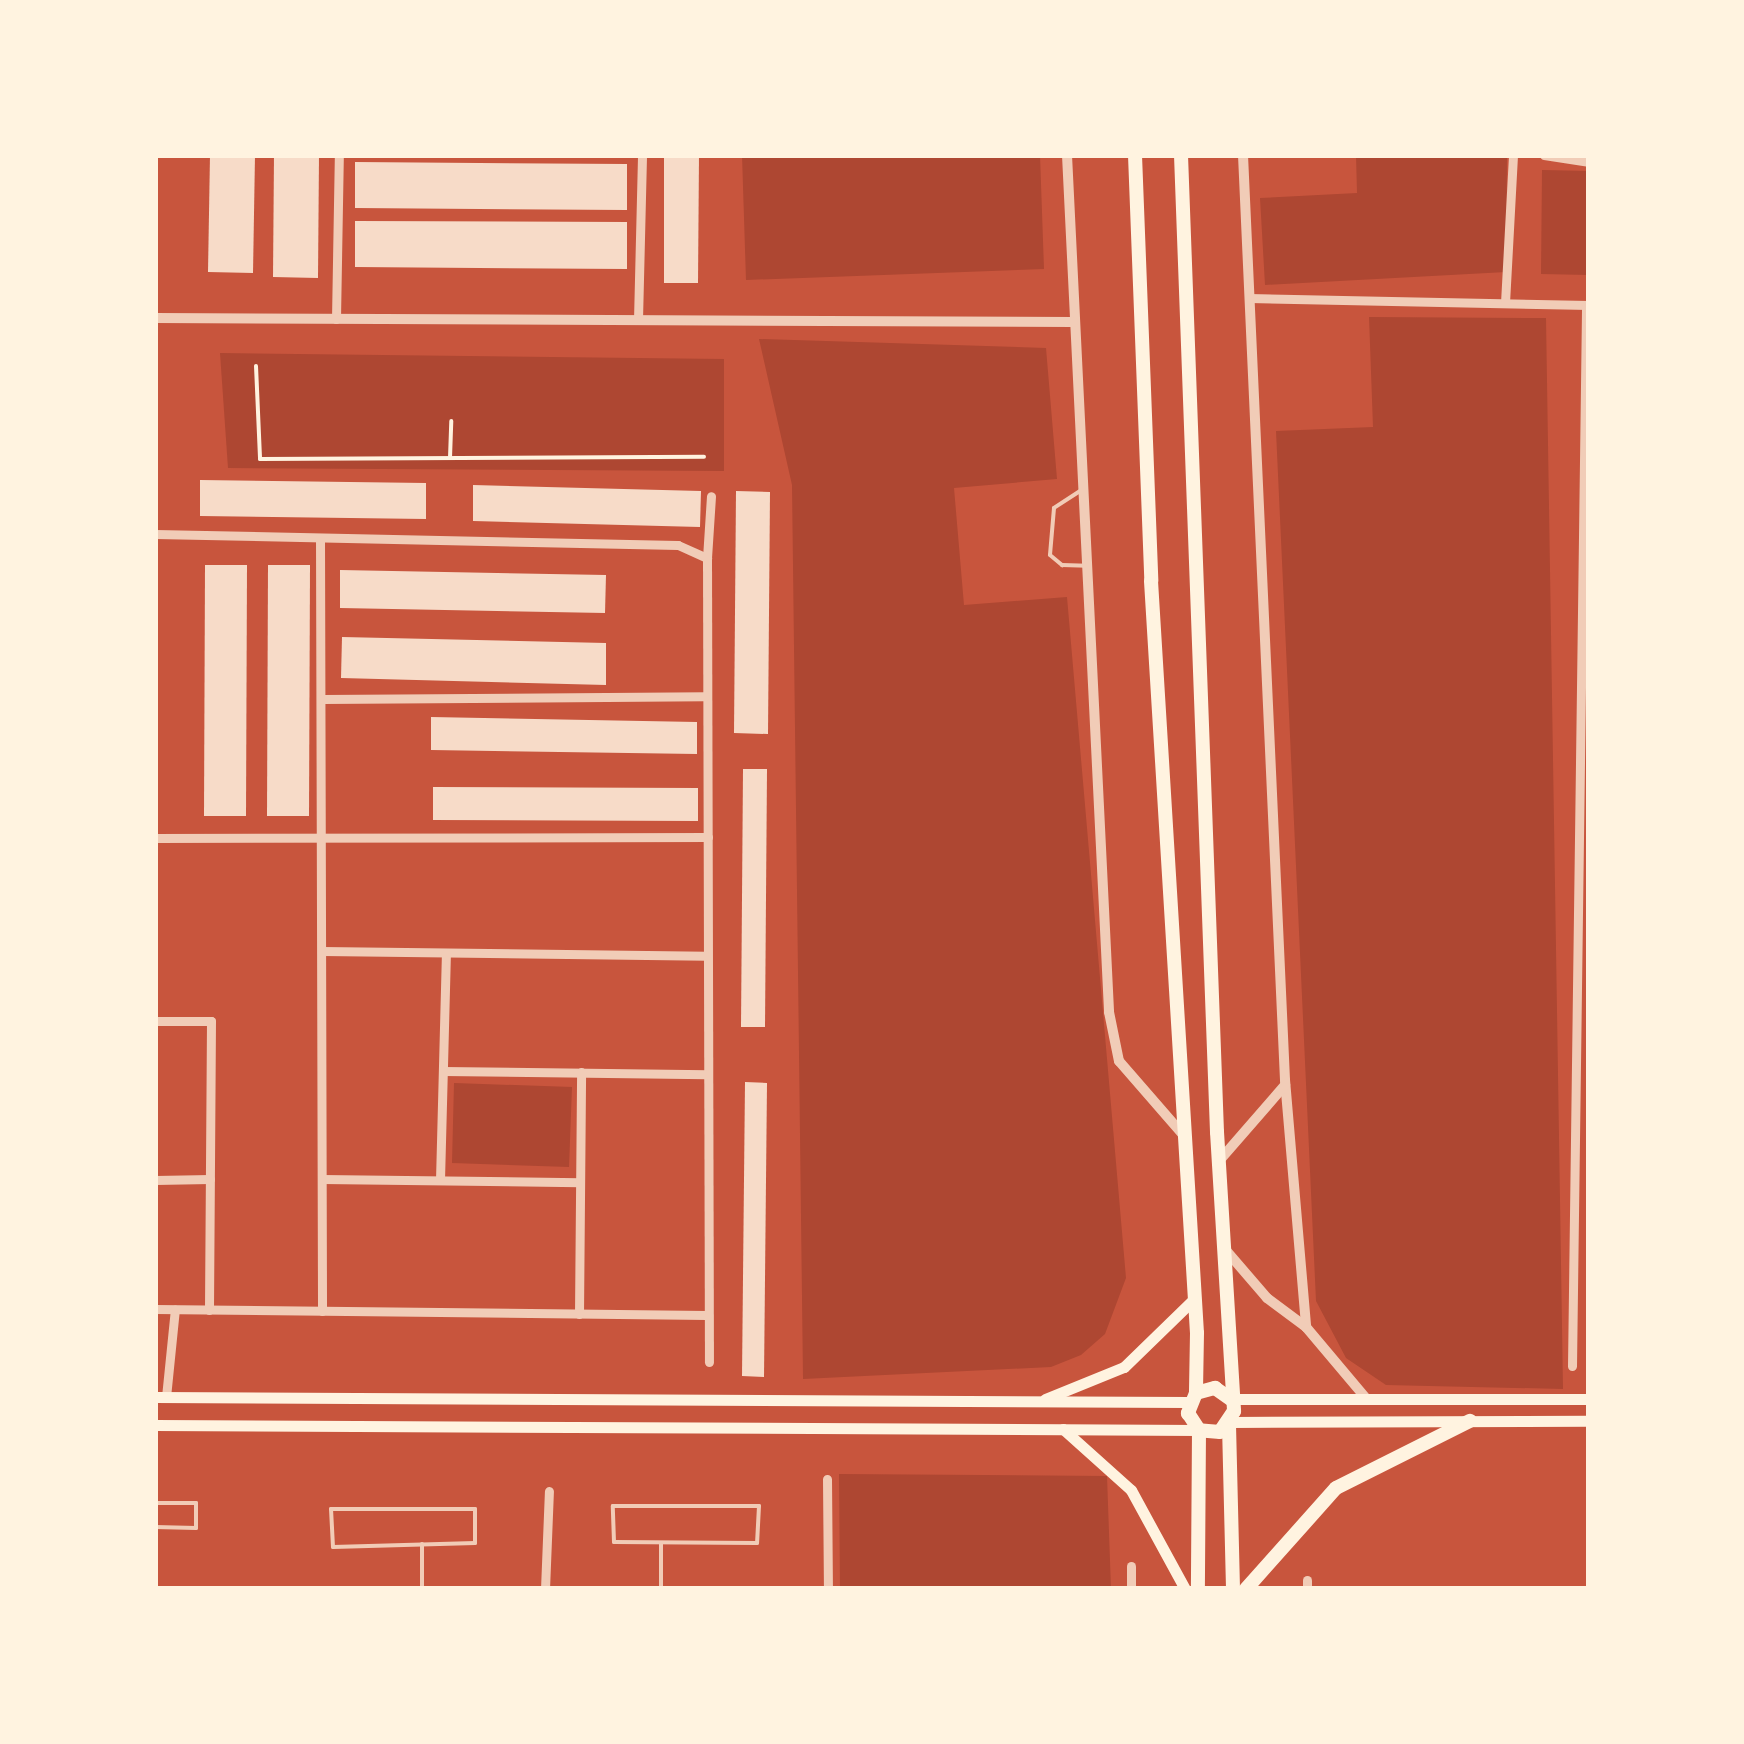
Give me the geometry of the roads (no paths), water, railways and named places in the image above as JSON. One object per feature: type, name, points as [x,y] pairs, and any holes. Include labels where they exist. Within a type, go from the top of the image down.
[{"type":"highway","points":[[1135,155],[1151,581],[1195,1298],[1193,1398],[1199,1430],[1198,1589]]},
{"type":"highway","points":[[1181,155],[1231,1399],[1232,1589]]},
{"type":"highway","points":[[1193,1398],[1215,1388],[1231,1399]]},
{"type":"highway","points":[[1246,1589],[1336,1488],[1470,1421]]},
{"type":"highway","points":[[1199,1430],[1230,1424]]},
{"type":"main road","points":[[1036,1402],[1124,1366],[1195,1298]]},
{"type":"main road","points":[[160,1397],[1036,1402],[1193,1398]]},
{"type":"main road","points":[[1231,1399],[1589,1399]]},
{"type":"main road","points":[[1230,1424],[1589,1421]]},
{"type":"main road","points":[[155,1425],[1199,1430]]},
{"type":"main road","points":[[1059,1427],[1122,1478],[1186,1589]]},
{"type":"street","points":[[336,318],[340,155]]},
{"type":"street","points":[[638,320],[642,155]]},
{"type":"street","points":[[1067,155],[1108,1012],[1120,1062],[1186,1138]]},
{"type":"street","points":[[1243,155],[1286,1084],[1306,1328]]},
{"type":"street","points":[[1505,303],[1513,155]]},
{"type":"street","points":[[1544,155],[1589,162]]},
{"type":"street","points":[[1249,298],[1588,305],[1584,1037],[1572,1366]]},
{"type":"street","points":[[155,318],[1073,322]]},
{"type":"street","points":[[708,1362],[705,696],[712,496]]},
{"type":"street","points":[[155,534],[678,545],[707,558]]},
{"type":"street","points":[[320,538],[325,838],[322,1311]]},
{"type":"street","points":[[322,698],[705,696]]},
{"type":"street","points":[[155,838],[708,837]]},
{"type":"street","points":[[322,952],[706,956]]},
{"type":"street","points":[[440,1180],[446,953]]},
{"type":"street","points":[[155,1021],[211,1021],[209,1310]]},
{"type":"street","points":[[442,1071],[707,1074]]},
{"type":"street","points":[[579,1314],[581,1072]]},
{"type":"street","points":[[1219,1161],[1286,1084]]},
{"type":"street","points":[[155,1180],[210,1179]]},
{"type":"street","points":[[322,1179],[580,1182]]},
{"type":"street","points":[[1223,1248],[1268,1298],[1306,1328],[1365,1397]]},
{"type":"street","points":[[155,1309],[707,1316]]},
{"type":"street","points":[[160,1397],[174,1309]]},
{"type":"street","points":[[1573,1316],[1589,1316]]},
{"type":"street","points":[[827,1479],[828,1589]]},
{"type":"street","points":[[545,1589],[548,1491]]},
{"type":"street","points":[[1131,1566],[1131,1589]]},
{"type":"lane","points":[[1082,490],[1054,508],[1050,555],[1062,565],[1087,566]]},
{"type":"lane","points":[[155,1503],[196,1503],[196,1528],[155,1527]]},
{"type":"lane","points":[[614,1506],[759,1506],[757,1544],[661,1542],[614,1542],[614,1506]]},
{"type":"lane","points":[[476,1509],[475,1543],[422,1544],[333,1547],[330,1510],[476,1509]]},
{"type":"lane","points":[[661,1542],[661,1589]]},
{"type":"lane","points":[[422,1544],[422,1589]]}]
